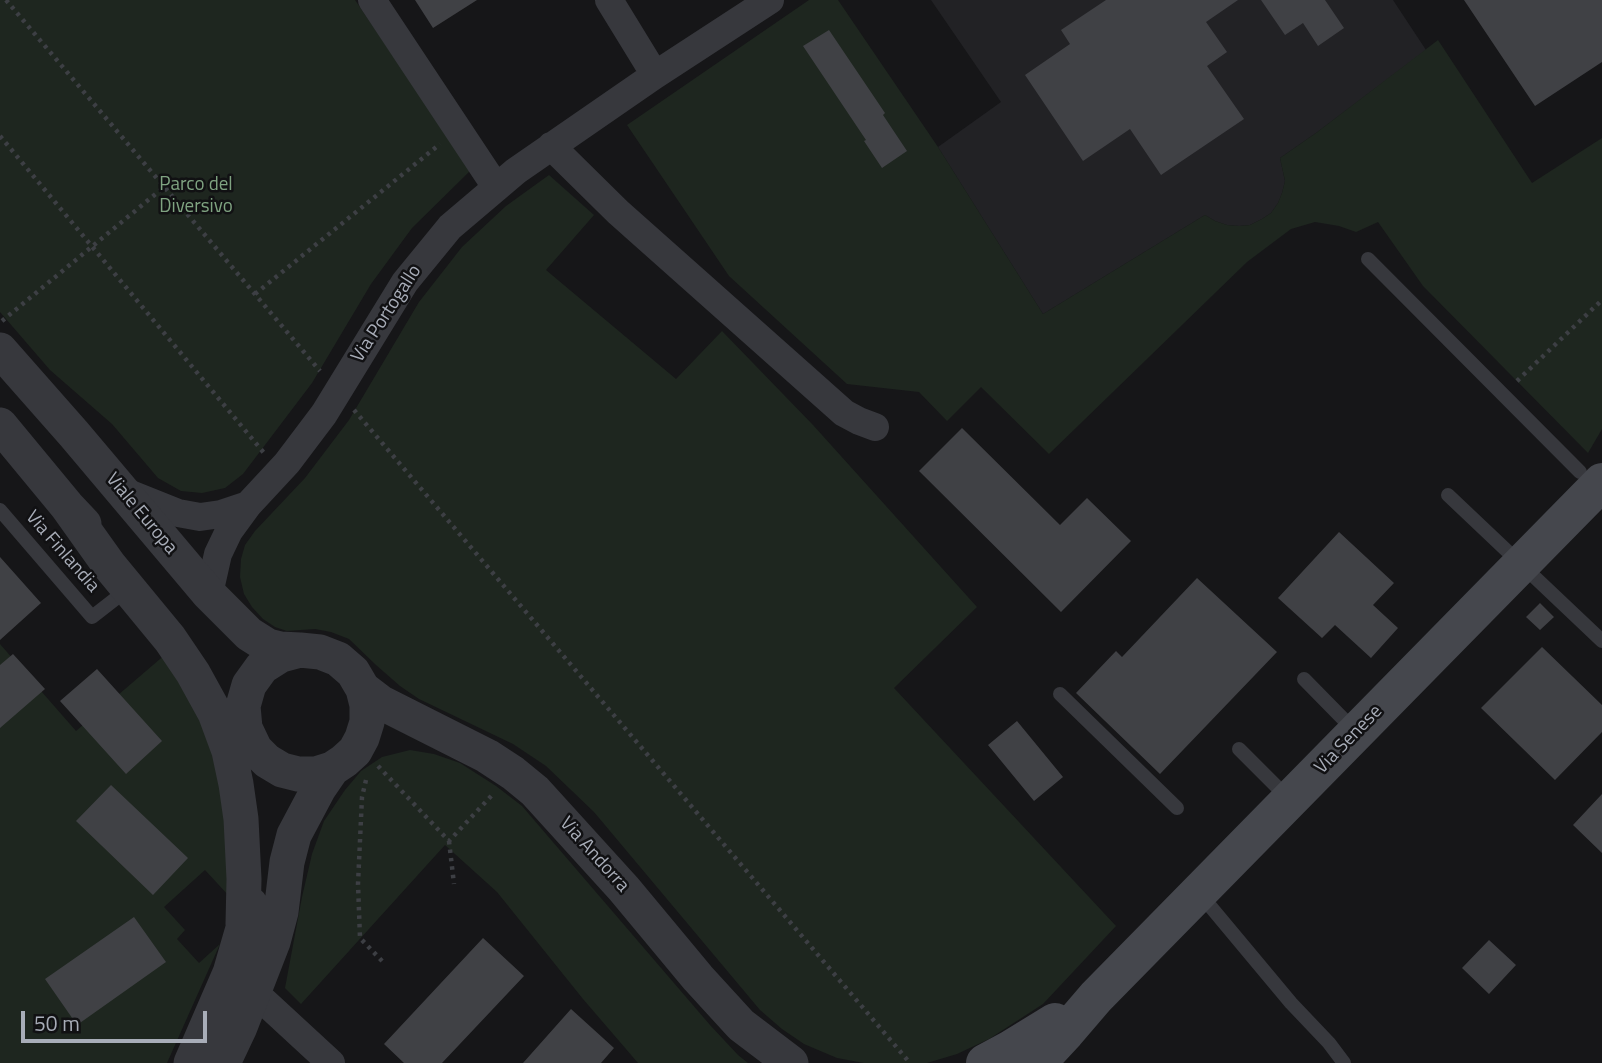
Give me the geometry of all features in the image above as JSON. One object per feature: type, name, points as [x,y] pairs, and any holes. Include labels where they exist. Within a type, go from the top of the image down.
[{"type":"main road","name":"Via Senese","points":[[1035,1063],[1096,997],[1522,564],[1591,477]]},
{"type":"main road","name":"Via Senese","points":[[985,1063],[1096,997]]},
{"type":"street","points":[[372,0],[496,187]]},
{"type":"street","points":[[609,0],[655,75]]},
{"type":"street","name":"Via Portogallo","points":[[209,594],[218,554],[229,531],[248,505],[287,463],[324,414],[405,282],[450,227],[496,187],[551,146],[770,0]]},
{"type":"street","points":[[551,146],[628,221],[844,412],[875,427]]},
{"type":"street","name":"Viale Europa","points":[[1,335],[123,491],[209,594],[249,635],[280,649],[320,652],[338,659],[353,673],[363,689]]},
{"type":"street","points":[[0,425],[170,639],[215,713],[229,751],[241,819],[244,879],[243,924],[239,948],[242,983],[223,1063]]},
{"type":"street","points":[[123,491],[178,513],[200,517],[221,514],[248,505]]},
{"type":"street","points":[[67,506],[142,578],[185,626],[230,692],[250,738],[267,761],[282,770],[298,774],[316,774],[332,769],[344,761],[355,751],[367,722],[368,705],[363,689]]},
{"type":"street","points":[[243,924],[258,881],[261,855],[261,785],[243,706],[249,685],[262,667],[281,655],[300,650]]},
{"type":"street","name":"Via Andorra","points":[[363,689],[380,702],[486,756],[535,791],[741,1025],[791,1063]]},
{"type":"street","points":[[191,1063],[242,983],[274,942],[287,862],[295,835],[332,769]]},
{"type":"street","points":[[242,983],[331,1063]]},
{"type":"lane","points":[[1368,258],[1503,394],[1591,477]]},
{"type":"lane","points":[[1448,495],[1602,641]]},
{"type":"lane","name":"Via Finlandia","points":[[0,510],[92,617],[128,589]]},
{"type":"lane","points":[[1304,679],[1356,732]]},
{"type":"lane","points":[[1060,694],[1177,808]]},
{"type":"lane","points":[[1238,749],[1290,800]]},
{"type":"lane","points":[[1199,893],[1344,1063]]},
{"type":"path","points":[[6,0],[324,377]]},
{"type":"path","points":[[0,136],[267,456]]},
{"type":"path","points":[[255,295],[441,144]]},
{"type":"path","points":[[1,335],[92,246],[164,187]]},
{"type":"path","points":[[1503,394],[1602,300]]},
{"type":"path","points":[[351,407],[910,1063]]},
{"type":"path","points":[[370,757],[449,841],[454,884]]},
{"type":"path","points":[[368,770],[362,797],[358,884],[360,938],[383,962]]},
{"type":"path","points":[[449,841],[502,785]]},
{"type":"shaded area","points":[[931,0],[1393,0],[1426,50],[1280,158],[1285,181],[1278,203],[1271,213],[1250,225],[1239,226],[1227,225],[1205,215],[1043,314],[938,147],[1001,102]]},
{"type":"green space","name":"Parco del Diversivo","points":[[0,0],[355,0],[471,170],[412,228],[371,284],[312,383],[243,474],[225,488],[202,493],[181,491],[158,478],[112,424],[50,370],[0,312]]},
{"type":"green space","points":[[809,0],[838,0],[938,147],[1043,314],[1205,215],[1227,225],[1239,226],[1250,225],[1271,213],[1278,203],[1285,181],[1280,158],[1438,40],[1532,183],[1602,138],[1602,429],[1588,453],[1423,286],[1378,222],[1356,232],[1315,222],[1291,229],[1247,262],[1049,454],[981,387],[947,421],[919,392],[847,384],[729,276],[627,125]]},
{"type":"green space","points":[[549,175],[594,215],[546,270],[676,379],[722,331],[813,425],[977,607],[894,688],[1116,926],[1043,1004],[989,1039],[957,1054],[927,1063],[864,1063],[837,1058],[804,1044],[760,1010],[594,812],[546,766],[513,744],[419,699],[400,686],[349,639],[315,629],[287,631],[275,627],[263,619],[244,594],[240,577],[245,545],[305,478],[349,420],[419,302],[462,247],[506,206]]},
{"type":"green space","points":[[0,644],[76,731],[167,653],[200,707],[225,793],[229,896],[205,870],[164,907],[185,930],[177,939],[199,963],[220,944],[167,1063],[0,1063]]},
{"type":"green space","points":[[410,750],[434,754],[460,763],[522,806],[710,1025],[748,1063],[638,1063],[497,892],[445,845],[301,1004],[285,988],[312,854],[324,821],[361,771],[382,757]]},
{"type":"building","points":[[415,0],[477,0],[433,28]]},
{"type":"building","points":[[1106,0],[1238,0],[1206,22],[1227,52],[1207,66],[1244,119],[1161,175],[1130,129],[1083,161],[1025,75],[1070,44],[1061,30]]},
{"type":"building","points":[[1261,0],[1325,0],[1344,28],[1318,46],[1303,23],[1285,35]]},
{"type":"building","points":[[1464,0],[1602,0],[1602,62],[1535,106]]},
{"type":"building","points":[[829,30],[907,151],[882,168],[803,46]]},
{"type":"building","points":[[962,428],[1060,525],[1087,498],[1131,541],[1061,612],[919,471]]},
{"type":"building","points":[[1339,532],[1394,583],[1373,605],[1398,628],[1371,658],[1335,625],[1322,638],[1278,598]]},
{"type":"building","points":[[0,557],[41,603],[0,640]]},
{"type":"building","points":[[1197,578],[1277,652],[1160,774],[1076,693],[1116,651],[1122,657]]},
{"type":"building","points":[[1540,603],[1554,617],[1540,630],[1526,617]]},
{"type":"building","points":[[1542,647],[1602,705],[1602,732],[1555,780],[1481,708]]},
{"type":"building","points":[[13,654],[45,689],[0,728],[0,665]]},
{"type":"building","points":[[97,669],[162,741],[126,774],[60,701]]},
{"type":"building","points":[[1017,721],[1063,777],[1034,801],[988,745]]},
{"type":"building","points":[[111,785],[188,858],[153,895],[76,821]]},
{"type":"building","points":[[1602,794],[1602,853],[1573,825]]},
{"type":"building","points":[[134,917],[166,962],[77,1025],[45,979]]},
{"type":"building","points":[[483,938],[524,976],[442,1063],[404,1063],[384,1044]]},
{"type":"building","points":[[1489,940],[1516,965],[1489,994],[1462,968]]},
{"type":"building","points":[[571,1009],[614,1048],[601,1063],[523,1063]]}]
